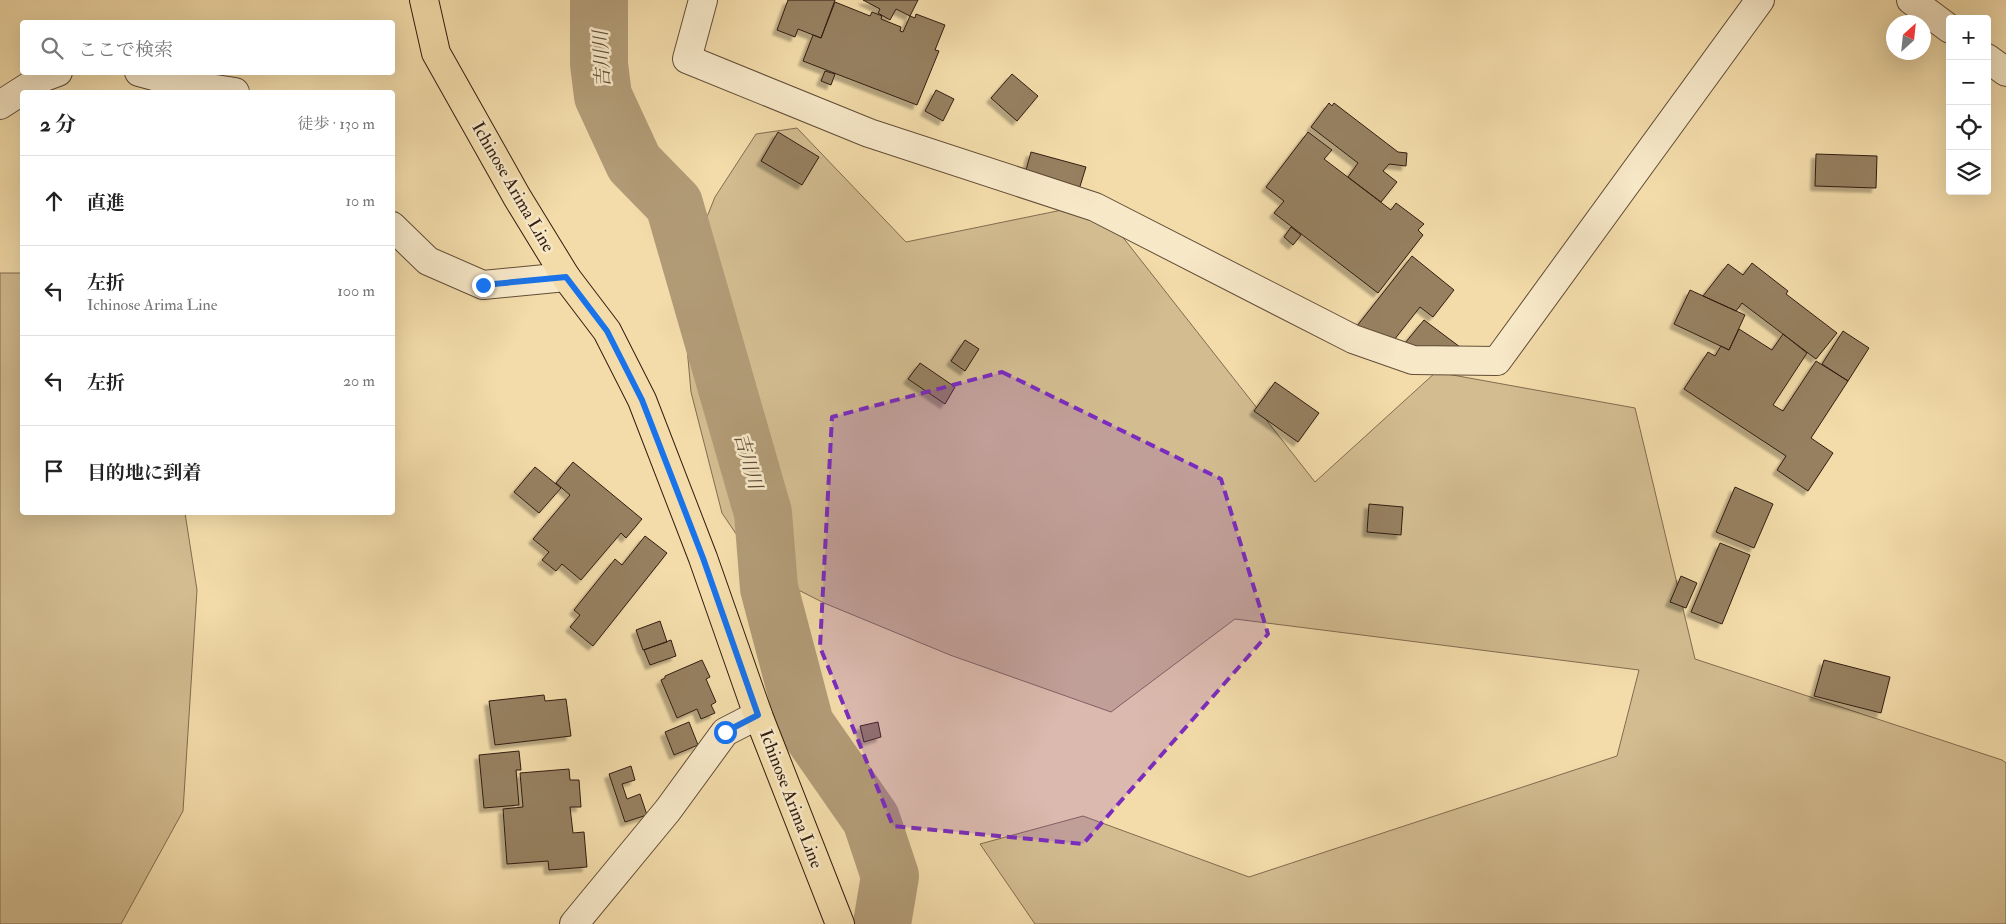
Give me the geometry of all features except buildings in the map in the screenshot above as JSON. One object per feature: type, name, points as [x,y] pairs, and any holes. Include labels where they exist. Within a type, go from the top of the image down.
[{"type":"main road","name":"Ichinose Arima Line","points":[[424,0],[436,54],[517,197],[566,277],[607,331],[642,400],[703,558],[758,715],[840,924]]},
{"type":"street","points":[[703,0],[687,59],[869,132],[1095,207],[1353,339],[1413,360],[1497,361],[1760,0]]},
{"type":"street","points":[[1911,0],[1946,26]]},
{"type":"street","points":[[1990,60],[2006,72]]},
{"type":"street","points":[[23,90],[50,75]]},
{"type":"street","points":[[150,75],[183,84],[222,90]]},
{"type":"street","points":[[0,105],[20,92]]},
{"type":"street","points":[[395,229],[428,261],[483,285],[566,277]]},
{"type":"street","points":[[574,924],[668,810],[725,732],[758,715]]},
{"type":"highlighted area","points":[[1002,372],[1221,479],[1268,634],[1083,844],[893,826],[820,647],[832,417]]},
{"type":"shaded area","points":[[797,128],[906,242],[1096,203],[1315,482],[1436,372],[1635,408],[1695,659],[2002,760],[2006,763],[2006,924],[1035,924],[980,844],[1083,816],[1249,877],[1617,756],[1639,670],[1235,619],[1111,712],[950,655],[824,603],[761,571],[722,513],[691,392],[681,281],[715,197],[756,134]]},
{"type":"shaded area","points":[[0,273],[20,273],[20,515],[185,515],[197,590],[183,811],[121,924],[0,924]]},
{"type":"waterway","name":"吉川川","points":[[599,0],[599,64],[603,96],[634,163],[674,204],[763,513],[769,588],[805,724],[871,819],[890,876],[882,924]]},
{"type":"route","points":[[483,285],[566,277],[607,331],[642,400],[703,558],[758,715],[725,732]]}]
